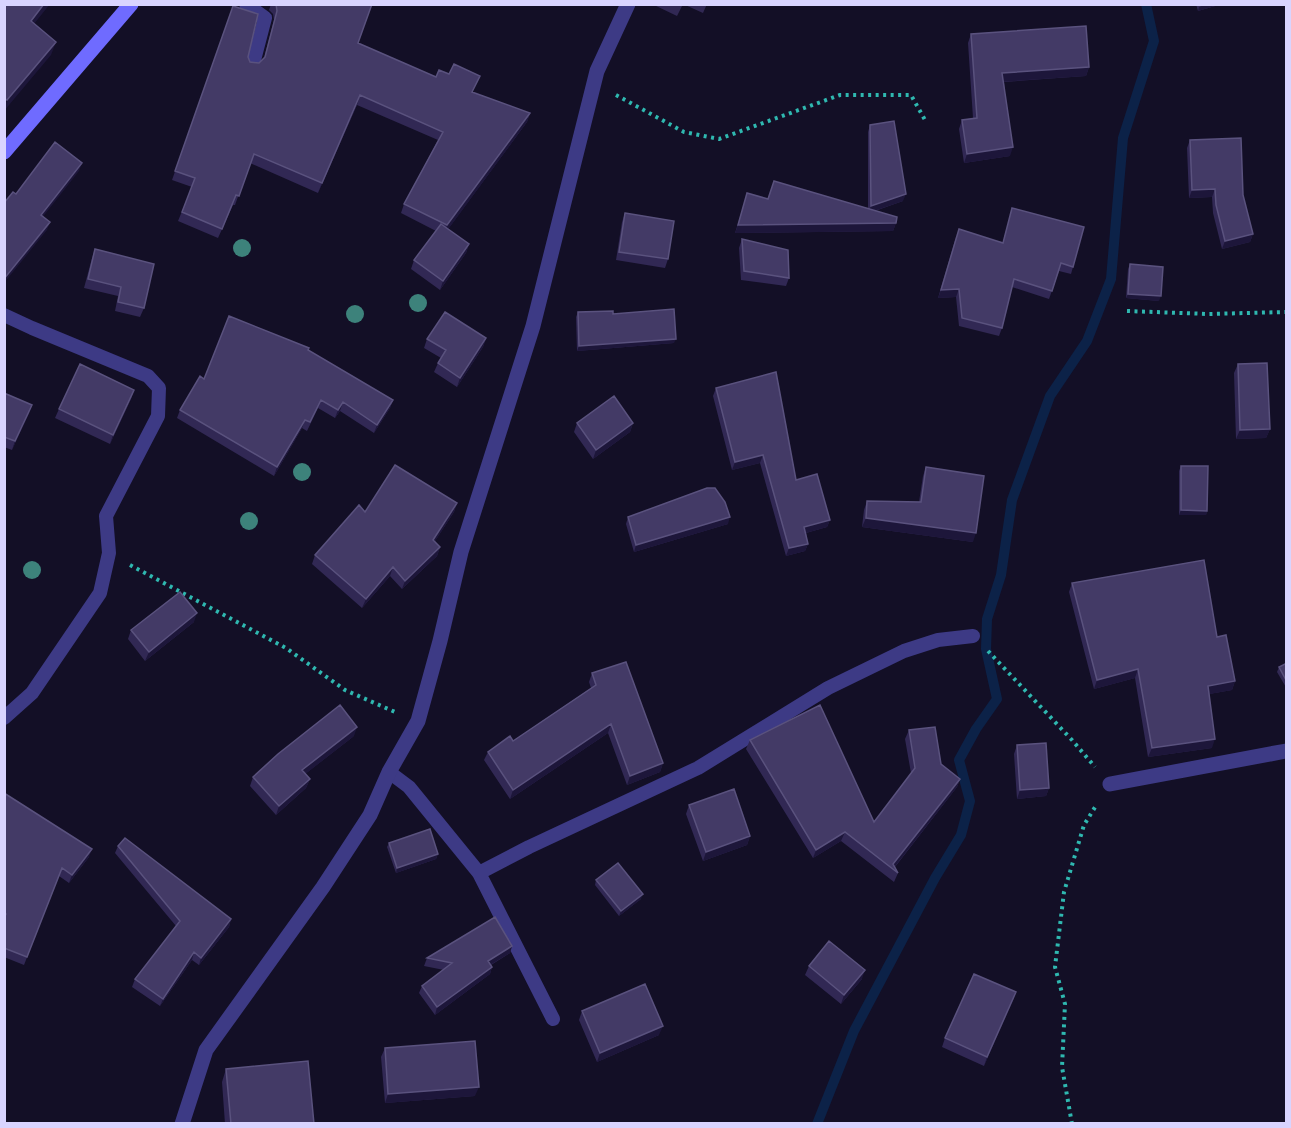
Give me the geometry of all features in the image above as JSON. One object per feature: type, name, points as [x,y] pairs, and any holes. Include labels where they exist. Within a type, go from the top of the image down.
[{"type":"main road","points":[[4,152],[131,4]]},
{"type":"street","points":[[182,1124],[206,1050],[329,878],[370,815],[388,772],[418,721],[461,552],[533,326],[597,71],[628,4]]},
{"type":"street","points":[[1110,784],[1287,751]]},
{"type":"lane","points":[[246,4],[265,18],[253,64]]},
{"type":"lane","points":[[4,315],[148,376],[159,388],[158,416],[106,516],[109,553],[100,592],[32,693],[4,718]]},
{"type":"lane","points":[[479,873],[529,847],[698,768],[828,688],[904,651],[938,640],[973,636]]},
{"type":"lane","points":[[388,772],[409,787],[479,873],[553,1019]]},
{"type":"path","points":[[594,84],[684,132],[719,140],[840,95],[911,95],[925,120]]},
{"type":"path","points":[[1127,311],[1208,314],[1287,312]]},
{"type":"path","points":[[109,553],[286,648],[345,690],[418,721]]},
{"type":"path","points":[[973,636],[1072,740],[1110,784],[1083,825],[1064,892],[1055,967],[1065,1004],[1062,1067],[1072,1124]]},
{"type":"building","points":[[4,4],[44,4],[31,21],[56,42],[7,100],[4,99]]},
{"type":"building","points":[[276,4],[372,4],[358,43],[436,77],[439,70],[449,74],[454,64],[480,76],[472,92],[530,113],[447,225],[404,204],[443,132],[360,95],[322,183],[254,154],[239,196],[236,195],[222,229],[182,212],[195,178],[175,171],[233,6],[258,14],[248,57],[250,62],[259,63],[265,57],[277,11]]},
{"type":"building","points":[[1086,26],[1089,67],[1002,73],[1013,147],[967,154],[962,120],[977,118],[971,34]]},
{"type":"building","points":[[894,121],[906,194],[871,206],[870,125]]},
{"type":"building","points":[[1241,138],[1243,195],[1253,234],[1225,241],[1216,205],[1215,189],[1192,190],[1190,140]]},
{"type":"building","points":[[55,142],[82,163],[41,215],[50,222],[4,279],[4,203],[13,192],[16,194]]},
{"type":"building","points":[[774,181],[897,217],[896,223],[738,225],[747,193],[768,199]]},
{"type":"building","points":[[1012,208],[1084,227],[1073,267],[1061,263],[1052,291],[1014,279],[1002,328],[962,318],[959,289],[941,290],[959,229],[1003,243]]},
{"type":"building","points":[[625,213],[674,221],[668,259],[619,252]]},
{"type":"building","points":[[441,224],[469,244],[443,281],[414,260]]},
{"type":"building","points":[[742,239],[788,250],[789,278],[744,271]]},
{"type":"building","points":[[95,249],[154,264],[144,308],[118,302],[121,287],[88,279]]},
{"type":"building","points":[[1130,264],[1163,267],[1161,296],[1128,294]]},
{"type":"building","points":[[674,309],[676,339],[579,346],[578,312],[613,311],[613,314]]},
{"type":"building","points":[[445,312],[486,338],[460,378],[438,363],[446,350],[427,339]]},
{"type":"building","points":[[229,316],[309,348],[308,350],[393,400],[377,425],[343,402],[338,410],[321,400],[310,422],[305,420],[277,467],[180,410],[200,376],[204,379]]},
{"type":"building","points":[[1267,363],[1270,429],[1240,430],[1238,364]]},
{"type":"building","points":[[80,364],[134,390],[113,435],[59,409]]},
{"type":"building","points":[[776,372],[796,480],[817,474],[830,520],[804,527],[808,544],[789,548],[763,455],[735,462],[716,388]]},
{"type":"building","points":[[4,393],[32,405],[15,441],[4,437]]},
{"type":"building","points":[[614,396],[633,423],[596,450],[577,423]]},
{"type":"building","points":[[395,465],[457,503],[433,540],[440,547],[405,581],[393,567],[366,599],[315,555],[359,505],[365,512]]},
{"type":"building","points":[[1181,466],[1208,466],[1207,511],[1181,510]]},
{"type":"building","points":[[926,467],[984,476],[976,533],[866,518],[867,501],[921,502]]},
{"type":"building","points":[[707,488],[715,488],[725,502],[730,517],[636,545],[628,517]]},
{"type":"building","points":[[1204,560],[1217,637],[1226,635],[1235,681],[1208,686],[1215,739],[1152,748],[1138,669],[1097,680],[1072,583]]},
{"type":"building","points":[[180,592],[197,613],[149,652],[131,630]]},
{"type":"building","points":[[626,662],[663,763],[630,776],[611,724],[513,790],[488,752],[510,736],[513,741],[596,685],[592,673]]},
{"type":"building","points":[[1287,663],[1287,682],[1279,667]]},
{"type":"building","points":[[340,705],[357,727],[302,770],[310,779],[279,806],[253,777]]},
{"type":"building","points":[[820,705],[874,822],[915,768],[909,730],[935,727],[941,764],[960,779],[893,864],[898,873],[845,832],[816,850],[750,740]]},
{"type":"building","points":[[1046,743],[1049,788],[1020,790],[1017,745]]},
{"type":"building","points":[[734,789],[750,836],[706,852],[689,805]]},
{"type":"building","points":[[4,793],[92,849],[72,875],[62,868],[27,957],[4,948],[6,914],[4,913]]},
{"type":"building","points":[[430,829],[438,854],[397,868],[389,843]]},
{"type":"building","points":[[125,838],[231,919],[201,958],[194,952],[163,999],[135,979],[180,921],[118,846]]},
{"type":"building","points":[[618,863],[643,894],[621,911],[596,880]]},
{"type":"building","points":[[495,917],[512,946],[488,961],[492,967],[437,1007],[422,986],[452,963],[427,958]]},
{"type":"building","points":[[829,941],[865,970],[844,995],[809,966]]},
{"type":"building","points":[[974,974],[1016,992],[987,1057],[945,1038]]},
{"type":"building","points":[[645,984],[663,1026],[600,1053],[582,1011]]},
{"type":"building","points":[[475,1041],[479,1087],[388,1094],[385,1048]]},
{"type":"building","points":[[308,1061],[314,1124],[231,1124],[226,1069]]},
{"type":"waterway","points":[[817,1124],[854,1031],[935,878],[961,835],[970,801],[959,760],[976,729],[997,699],[986,649],[987,619],[1001,575],[1012,500],[1050,396],[1087,341],[1111,279],[1123,138],[1154,41],[1146,4]]}]
